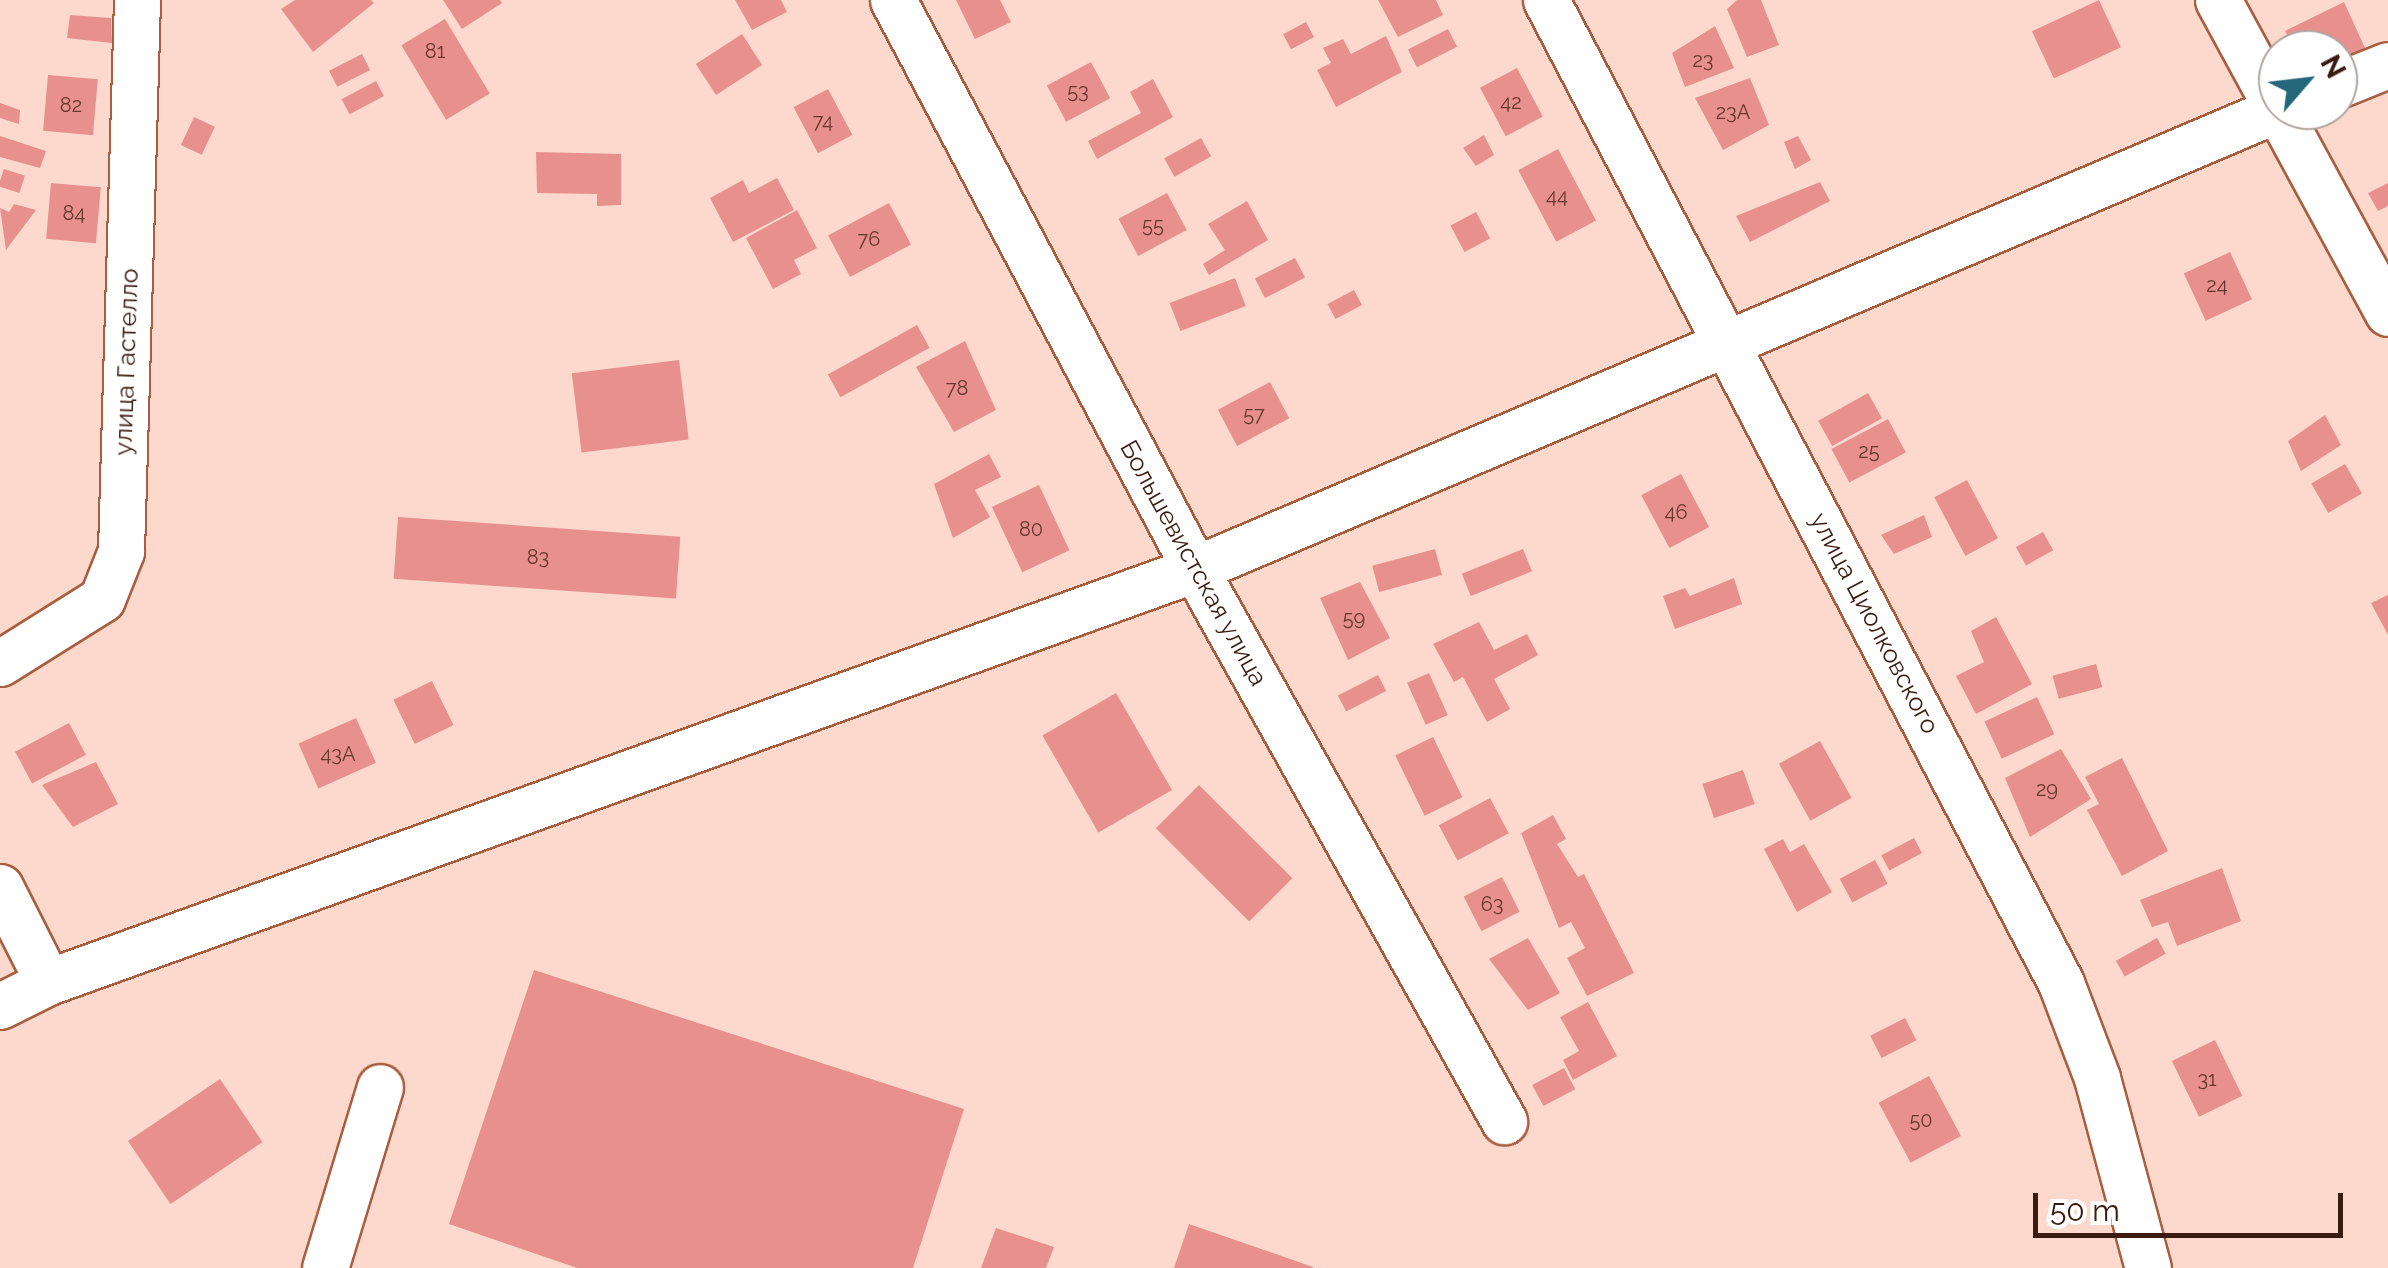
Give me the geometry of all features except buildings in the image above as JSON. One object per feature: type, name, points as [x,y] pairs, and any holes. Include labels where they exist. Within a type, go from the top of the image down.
[{"type":"street","name":"улица Гастелло","points":[[0,663],[102,599],[121,551],[136,0]]},
{"type":"street","name":"Большевистская улица","points":[[893,0],[1195,569],[1504,1121]]},
{"type":"street","name":"улица Циолковского","points":[[1546,0],[2061,982],[2097,1078],[2148,1268]]},
{"type":"street","points":[[2218,0],[2258,74]]},
{"type":"street","points":[[2358,77],[2388,65]]},
{"type":"street","points":[[0,1006],[48,982],[1195,569],[2258,117]]},
{"type":"street","points":[[2288,130],[2388,314]]},
{"type":"street","points":[[0,887],[48,982]]},
{"type":"street","points":[[325,1268],[380,1088]]}]
